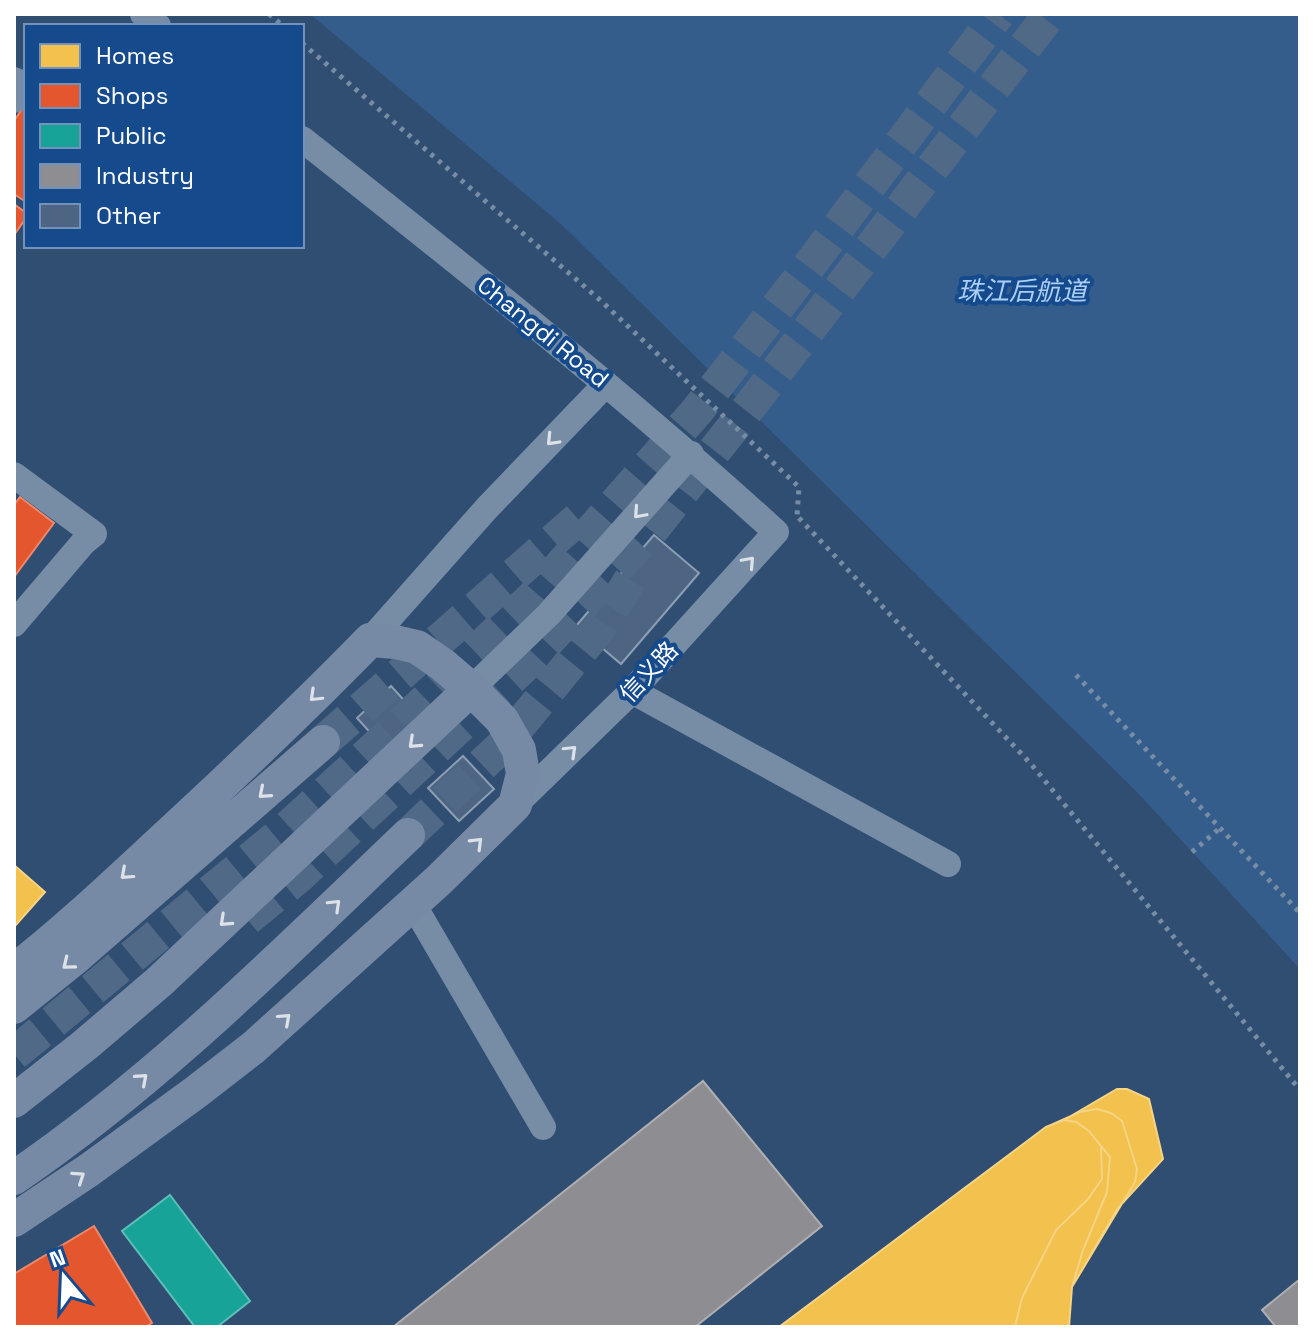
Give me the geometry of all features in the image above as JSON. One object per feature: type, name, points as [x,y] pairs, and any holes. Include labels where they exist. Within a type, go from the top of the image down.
[{"type":"main road","points":[[14,971],[196,809],[370,640],[417,647],[443,665],[502,720],[519,750],[523,774],[515,805],[413,904],[254,1047],[89,1170],[14,1220]]},
{"type":"main road","points":[[14,1101],[159,982],[471,689]]},
{"type":"main road","points":[[14,1007],[76,957],[323,742]]},
{"type":"main road","points":[[14,1178],[135,1086],[246,989],[408,835]]},
{"type":"street","name":"Changdi Road","points":[[304,141],[691,454],[787,524]]},
{"type":"street","points":[[370,640],[487,508],[606,384]]},
{"type":"street","points":[[471,689],[549,614],[691,454]]},
{"type":"street","points":[[14,475],[94,534],[14,624]]},
{"type":"street","name":"信义路","points":[[515,805],[632,691],[787,524]]},
{"type":"street","points":[[632,691],[948,864]]},
{"type":"street","points":[[413,904],[543,1127]]},
{"type":"path","points":[[304,45],[599,299],[799,487],[787,524],[1031,764],[1300,1090]]},
{"type":"path","points":[[1076,675],[1300,913]]},
{"type":"path","points":[[1192,852],[1220,828]]},
{"type":"water","name":"珠江后航道","points":[[310,14],[1300,14],[1300,969],[1137,792],[560,223]]},
{"type":"building: Homes","points":[[14,865],[45,892],[14,927]]},
{"type":"building: Homes","points":[[1117,1089],[1127,1089],[1149,1099],[1163,1159],[1118,1208],[1072,1287],[1069,1327],[779,1327],[1046,1127]]},
{"type":"building: Homes","points":[[1097,1109],[1111,1113],[1122,1121],[1137,1169],[1135,1182],[1072,1287],[1069,1327],[779,1327],[1046,1127],[1080,1112]]},
{"type":"building: Homes","points":[[1064,1120],[1076,1122],[1089,1131],[1101,1146],[1102,1179],[1088,1199],[1056,1230],[1022,1298],[1015,1327],[779,1327],[1046,1127]]},
{"type":"building: Homes","points":[[1064,1120],[1076,1122],[1089,1131],[1110,1157],[1107,1192],[1083,1250],[1072,1287],[1069,1327],[779,1327],[1046,1127]]},
{"type":"building: Shops","points":[[24,106],[24,201],[14,194],[14,121]]},
{"type":"building: Shops","points":[[14,204],[24,212],[24,221],[14,235]]},
{"type":"building: Shops","points":[[20,497],[54,523],[14,577],[14,505]]},
{"type":"building: Shops","points":[[94,1226],[152,1323],[145,1327],[14,1327],[14,1274]]},
{"type":"building: Public","points":[[170,1195],[250,1301],[217,1327],[195,1327],[122,1231]]},
{"type":"building: Industry","points":[[703,1081],[822,1226],[695,1327],[393,1327]]},
{"type":"building: Industry","points":[[1300,1279],[1300,1327],[1276,1327],[1262,1310]]},
{"type":"building: Other","points":[[654,535],[699,573],[621,664],[576,626]]},
{"type":"building: Other","points":[[391,686],[422,720],[388,752],[357,718]]},
{"type":"building: Other","points":[[463,756],[494,789],[459,821],[428,788]]},
{"type":"tunnel","points":[[14,1054],[283,832],[534,596],[697,411],[998,14]]},
{"type":"tunnel","points":[[247,919],[298,877],[524,666],[648,535],[1050,14]]},
{"type":"tunnel","points":[[323,742],[578,519]]},
{"type":"tunnel","points":[[408,835],[504,744],[601,626],[637,570]]}]
